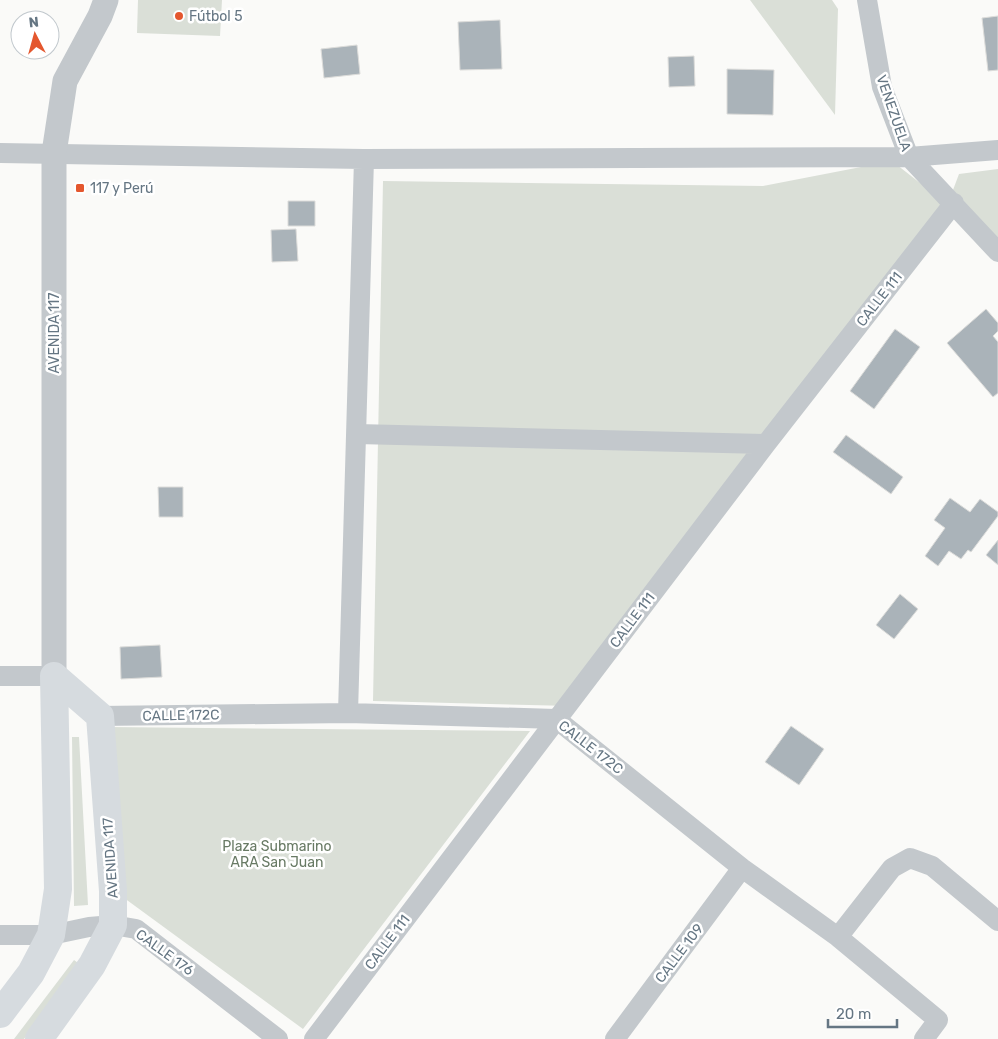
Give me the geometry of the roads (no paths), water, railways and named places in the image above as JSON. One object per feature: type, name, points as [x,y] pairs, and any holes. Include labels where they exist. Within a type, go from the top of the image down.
[{"type":"main road","points":[[54,676],[100,716]]},
{"type":"main road","name":"AVENIDA 117","points":[[0,1014],[31,973],[51,935],[58,889],[54,676]]},
{"type":"main road","name":"AVENIDA 117","points":[[39,1039],[92,965],[112,925],[113,891],[100,716]]},
{"type":"street","name":"AVENIDA 117","points":[[54,676],[54,153],[65,81],[100,16],[106,0]]},
{"type":"street","name":"VENEZUELA","points":[[867,0],[882,87],[909,157],[998,252]]},
{"type":"street","points":[[0,153],[364,159],[909,157],[998,150]]},
{"type":"street","points":[[348,713],[364,159]]},
{"type":"street","name":"CALLE 111","points":[[314,1039],[766,444],[954,203]]},
{"type":"street","points":[[357,434],[766,444]]},
{"type":"street","points":[[0,676],[54,676]]},
{"type":"street","name":"CALLE 172C","points":[[100,716],[348,713],[556,719],[742,868],[838,937],[938,1020],[924,1039]]},
{"type":"street","points":[[838,937],[892,868],[910,858],[932,866],[998,921]]},
{"type":"street","name":"CALLE 109","points":[[615,1039],[742,868]]},
{"type":"street","name":"CALLE 176","points":[[0,934],[51,935],[90,927],[112,925],[136,929],[278,1039]]},
{"type":"place","name":"Fútbol 5","points":[[179,16]]},
{"type":"place","name":"117 y Perú","points":[[80,188]]},
{"type":"park label","name":"Plaza Submarino ARA San Juan","points":[[277,854]]}]
